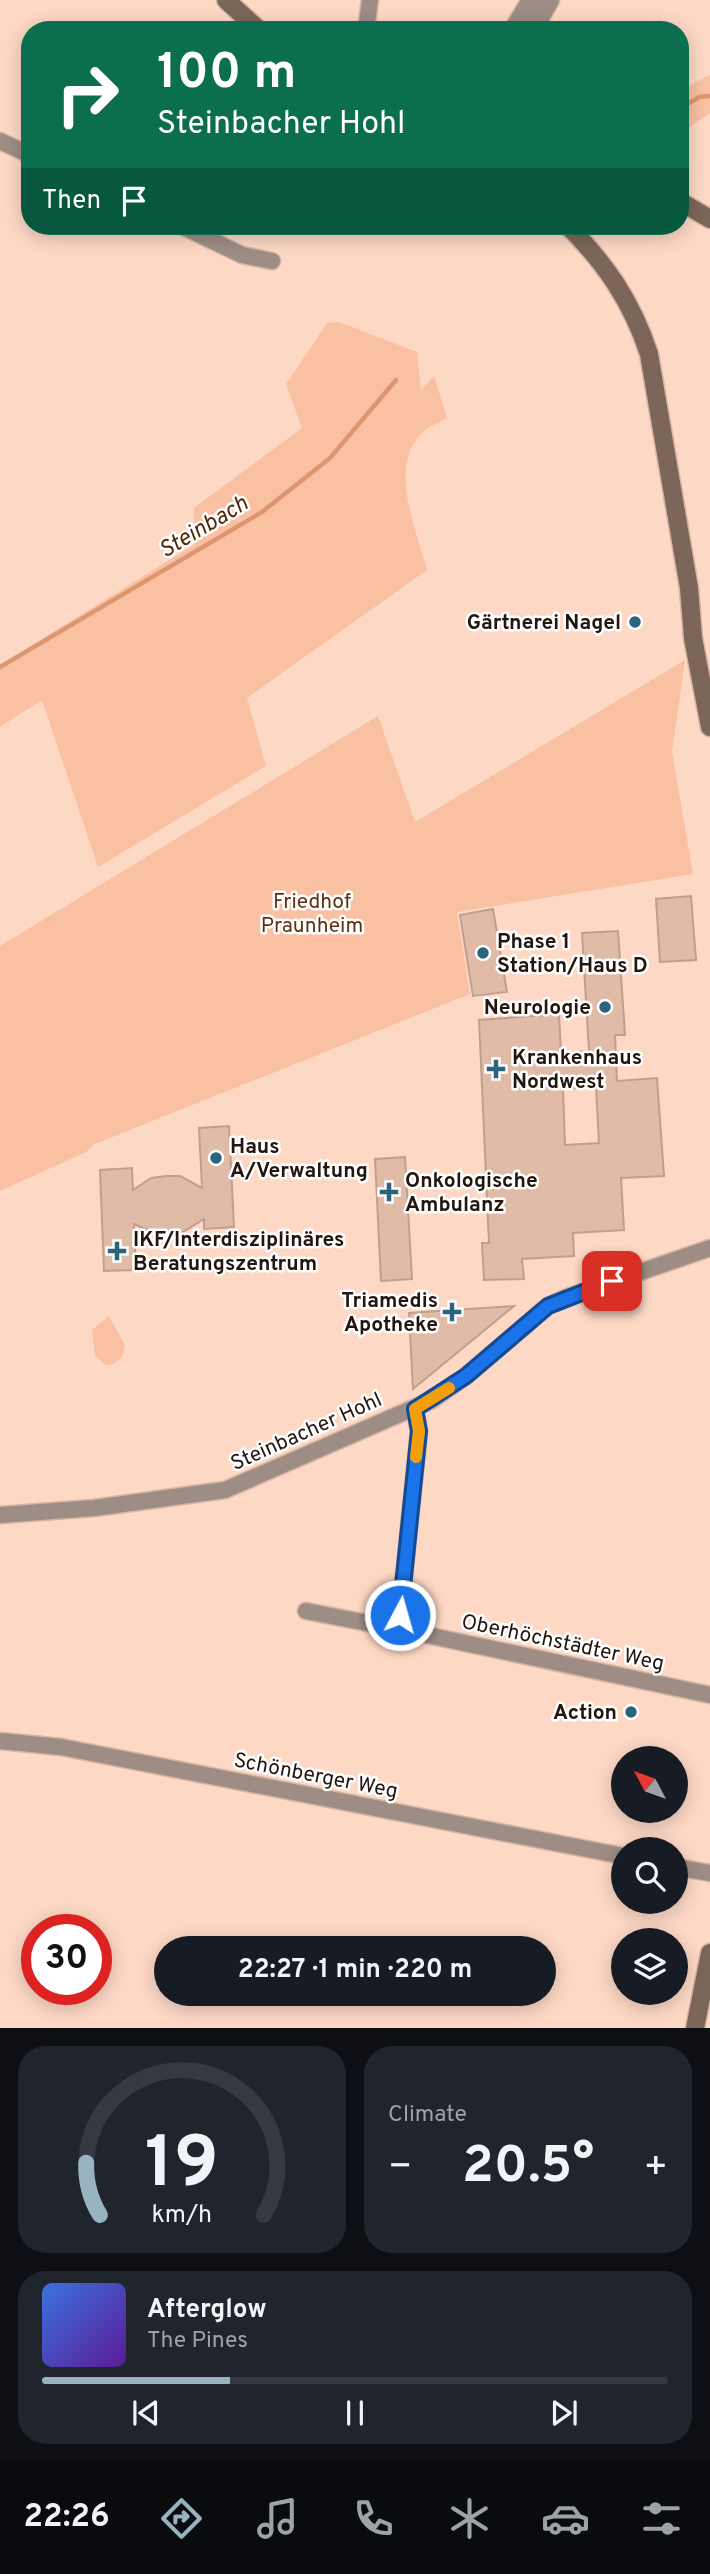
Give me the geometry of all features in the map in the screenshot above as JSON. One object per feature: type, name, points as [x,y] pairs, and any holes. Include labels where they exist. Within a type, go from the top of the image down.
[{"type":"main road","points":[[226,0],[249,21]]},
{"type":"main road","points":[[689,207],[710,219]]},
{"type":"main road","points":[[577,235],[593,251],[626,297],[649,354],[689,588],[690,615],[707,692],[710,727]]},
{"type":"main road","points":[[586,235],[593,251]]},
{"type":"main road","points":[[695,2028],[710,1953]]},
{"type":"street","points":[[367,21],[370,0]]},
{"type":"street","points":[[518,21],[531,0]]},
{"type":"street","points":[[538,21],[550,0]]},
{"type":"street","points":[[0,141],[21,151]]},
{"type":"street","points":[[200,235],[242,256],[272,261]]},
{"type":"street","name":"Steinbacher Hohl","points":[[0,1515],[94,1508],[225,1490],[398,1413],[415,1409],[466,1376],[548,1306],[565,1297],[710,1248]]},
{"type":"street","points":[[408,1631],[400,1615],[419,1431],[415,1409]]},
{"type":"street","name":"Oberhöchstädter Weg","points":[[306,1611],[710,1695]]},
{"type":"street","name":"Schönberger Weg","points":[[0,1741],[61,1747],[611,1854]]},
{"type":"street","points":[[688,1869],[710,1873]]},
{"type":"green space","points":[[710,75],[710,113],[689,127],[689,87]]},
{"type":"green space","points":[[339,322],[417,352],[421,390],[434,376],[447,418],[423,432],[412,446],[406,479],[411,516],[427,570],[247,698],[266,766],[98,867],[42,700],[0,727],[0,665],[195,544],[194,508],[302,428],[286,384],[327,323]]},
{"type":"green space","name":"Friedhof Praunheim","points":[[685,660],[672,752],[693,874],[457,912],[470,994],[95,1144],[86,1152],[0,1191],[0,946],[378,716],[415,822]]},
{"type":"green space","points":[[109,1316],[125,1345],[120,1360],[106,1365],[95,1356],[92,1330]]},
{"type":"building","points":[[691,896],[696,960],[660,962],[656,899]]},
{"type":"building","name":"Phase 1 Station/Haus D","points":[[493,909],[507,992],[473,996],[460,915]]},
{"type":"building","points":[[618,931],[625,1035],[615,1035],[617,1081],[657,1078],[664,1176],[621,1178],[624,1230],[573,1233],[574,1256],[522,1259],[524,1279],[484,1280],[482,1243],[489,1243],[479,1020],[559,1014],[561,1053],[589,1051],[582,933]],"holes":[[[596,1087],[599,1143],[565,1145],[563,1089]]]},
{"type":"building","points":[[229,1126],[234,1227],[204,1229],[204,1219],[183,1232],[170,1235],[157,1234],[134,1224],[136,1270],[104,1271],[100,1170],[132,1168],[133,1190],[151,1178],[166,1176],[180,1176],[202,1188],[199,1128]]},
{"type":"building","points":[[405,1157],[412,1279],[381,1281],[375,1159]]},
{"type":"building","points":[[514,1306],[413,1389],[409,1313]]},
{"type":"waterway","name":"Steinbach","points":[[689,103],[699,97],[710,96]]},
{"type":"waterway","name":"Steinbach","points":[[0,667],[262,512],[330,458],[396,380]]},
{"type":"slow traffic","points":[[416,1457],[419,1431],[415,1409],[449,1388]]},
{"type":"place","name":"Gärtnerei Nagel","points":[[635,622]]},
{"type":"place","name":"Phase 1 Station/Haus D","points":[[483,953]]},
{"type":"place","name":"Neurologie","points":[[605,1007]]},
{"type":"place","name":"Krankenhaus Nordwest","points":[[496,1069]]},
{"type":"place","name":"Haus A/Verwaltung","points":[[216,1158]]},
{"type":"place","name":"Onkologische Ambulanz","points":[[389,1192]]},
{"type":"place","name":"IKF/Interdisziplinäres Beratungszentrum","points":[[117,1251]]},
{"type":"place","name":"Triamedis Apotheke","points":[[452,1312]]},
{"type":"place","name":"Action","points":[[631,1712]]},
{"type":"route","points":[[400,1615],[419,1431],[415,1409],[466,1376],[548,1306],[565,1297],[612,1281]]}]
